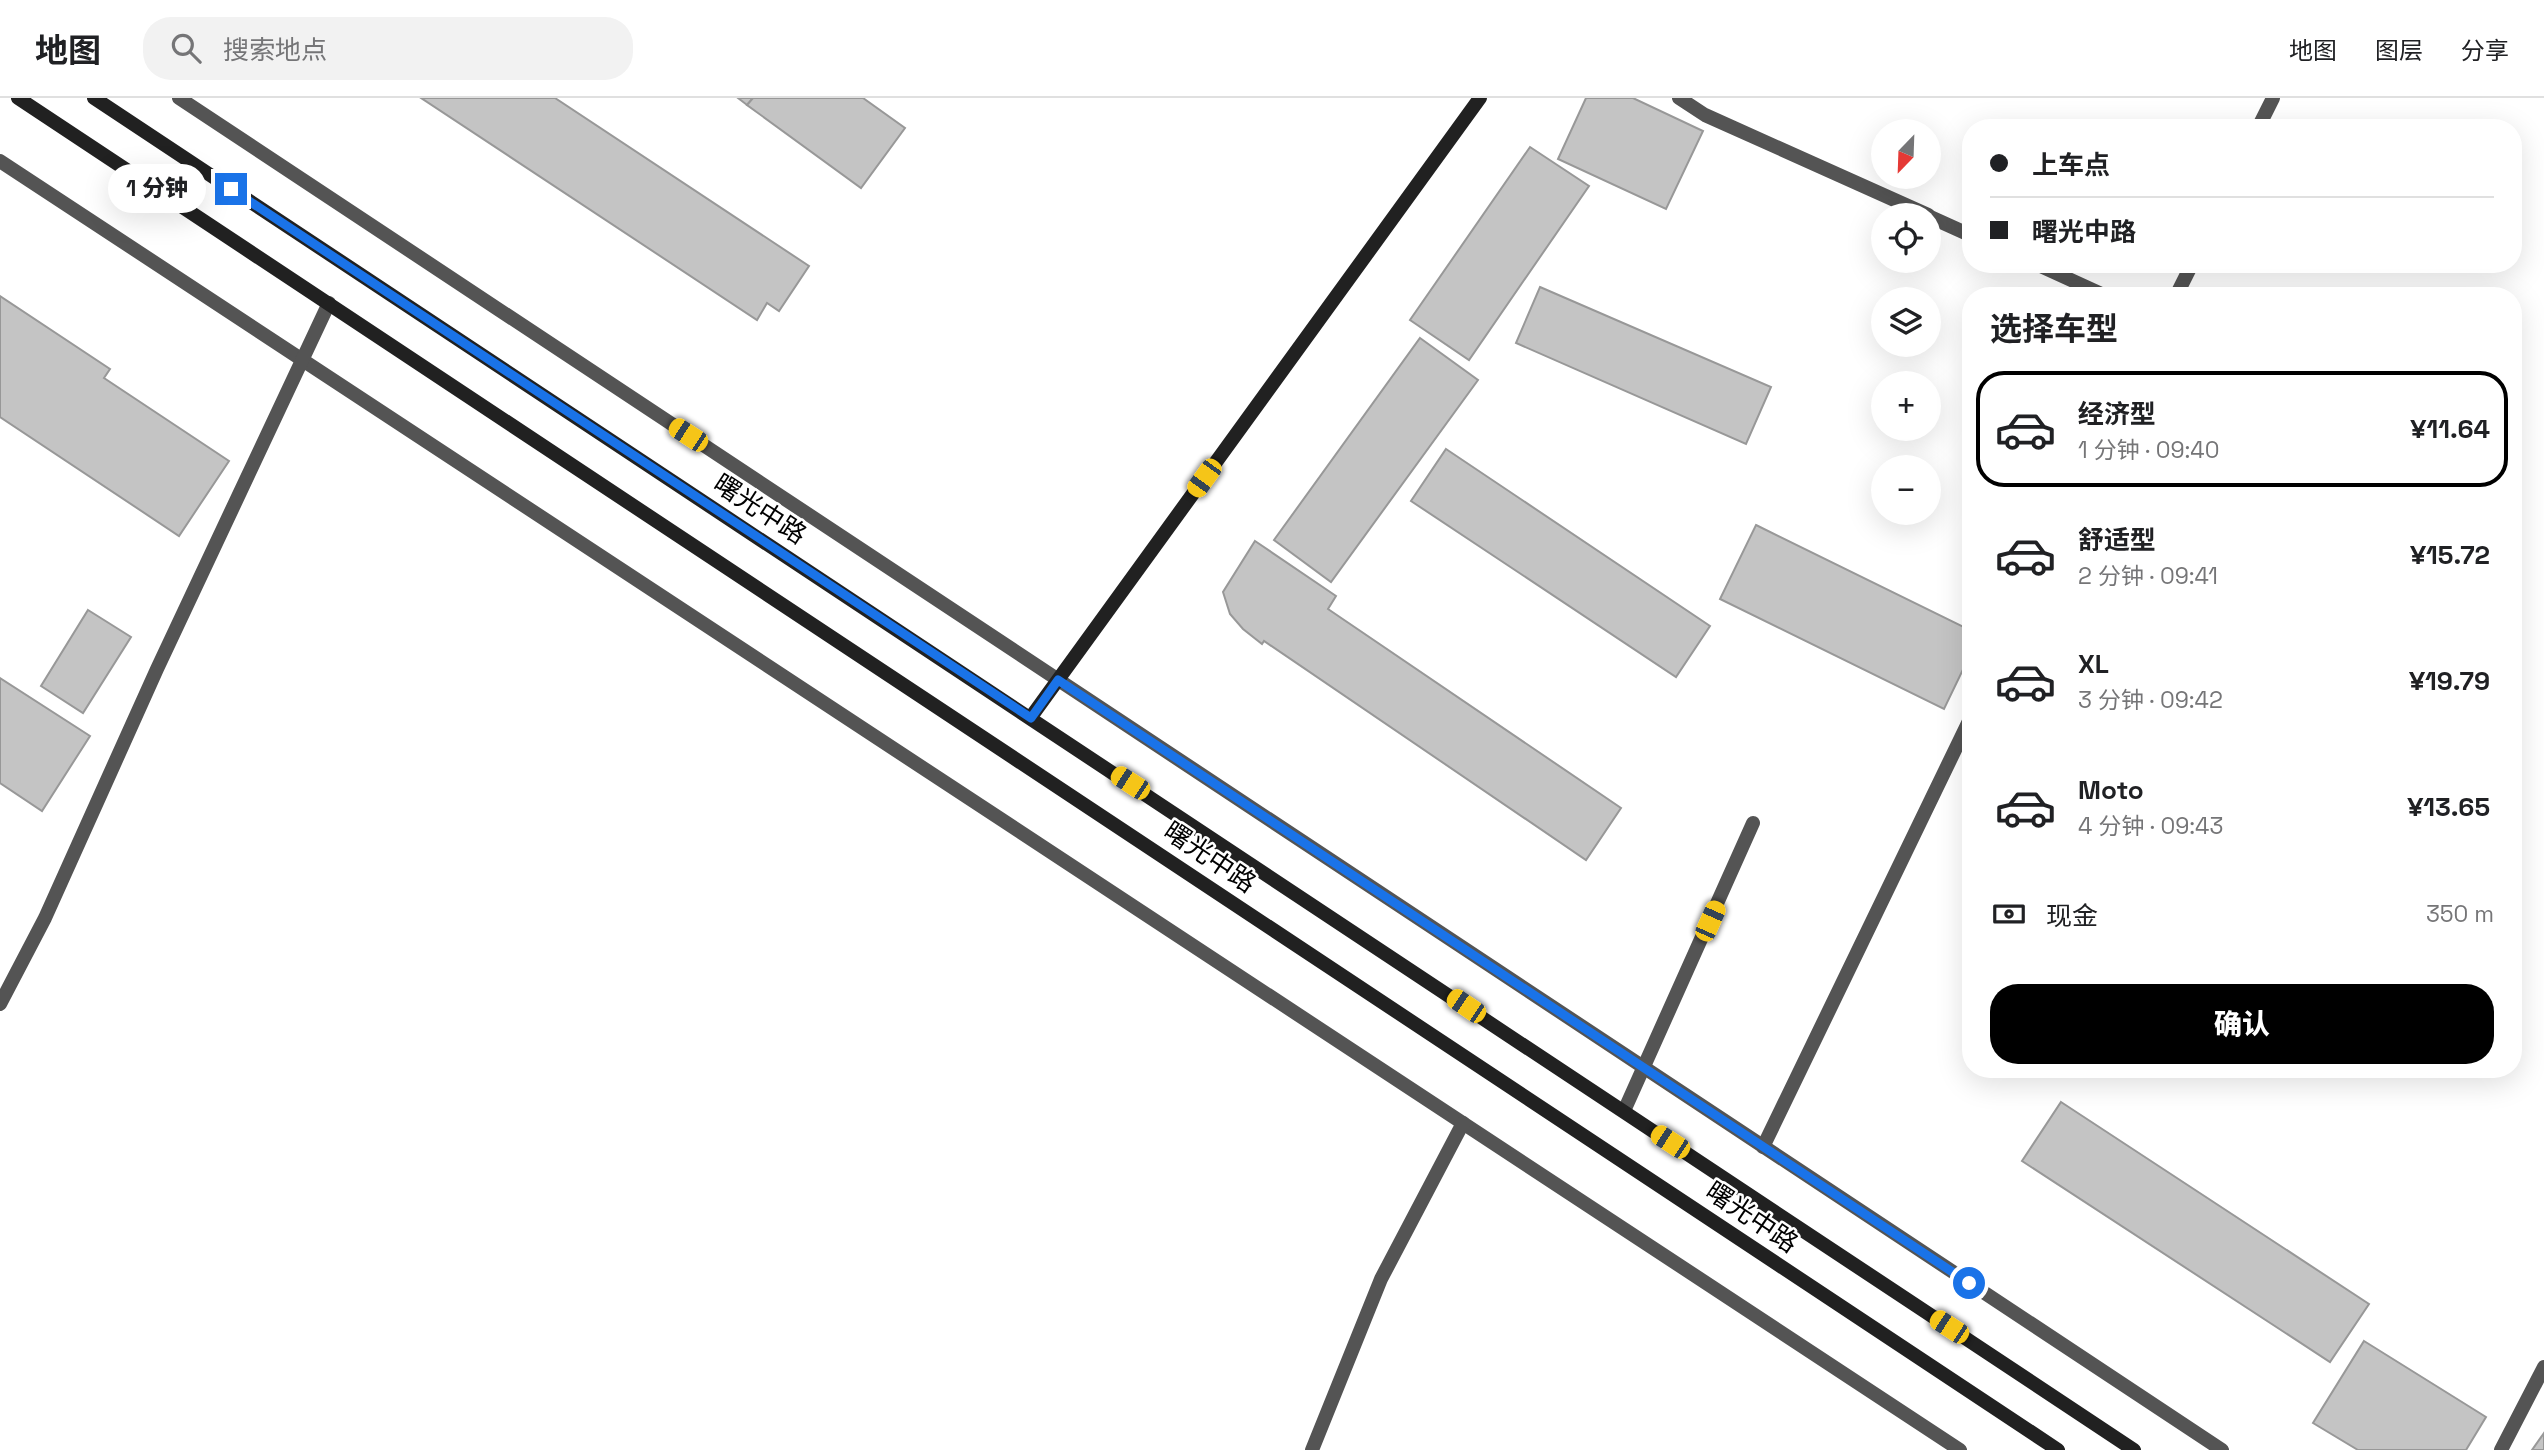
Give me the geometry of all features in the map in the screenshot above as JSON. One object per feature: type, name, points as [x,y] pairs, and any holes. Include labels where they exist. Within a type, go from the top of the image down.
[{"type":"main road","name":"曙光中路","points":[[18,98],[2058,1450]]},
{"type":"main road","name":"曙光中路","points":[[94,98],[2134,1450]]},
{"type":"main road","points":[[1031,718],[1480,98]]},
{"type":"street","points":[[179,98],[2222,1450]]},
{"type":"street","points":[[1679,98],[1705,115],[1901,203]]},
{"type":"street","points":[[2262,119],[2273,98]]},
{"type":"street","points":[[0,161],[1960,1450]]},
{"type":"street","points":[[1941,221],[1962,230]]},
{"type":"street","points":[[2056,273],[2086,287]]},
{"type":"street","points":[[0,1004],[45,918],[157,669],[329,303]]},
{"type":"street","points":[[1763,1147],[1962,736]]},
{"type":"street","points":[[1624,1111],[1754,823]]},
{"type":"street","points":[[1312,1450],[1381,1279],[1463,1123]]},
{"type":"street","points":[[2501,1450],[2544,1367]]},
{"type":"building","points":[[421,98],[555,98],[809,266],[779,311],[767,303],[757,320]]},
{"type":"building","points":[[738,98],[753,98],[747,105]]},
{"type":"building","points":[[753,98],[863,98],[905,128],[861,188],[747,105]]},
{"type":"building","points":[[1586,98],[1633,98],[1703,131],[1666,209],[1558,159]]},
{"type":"building","points":[[1530,147],[1589,186],[1469,360],[1410,320]]},
{"type":"building","points":[[1540,287],[1771,387],[1746,444],[1516,343]]},
{"type":"building","points":[[0,296],[110,369],[104,378],[229,461],[179,536],[0,417]]},
{"type":"building","points":[[1420,338],[1478,380],[1331,582],[1274,540]]},
{"type":"building","points":[[1446,449],[1710,626],[1676,677],[1411,501]]},
{"type":"building","points":[[1756,525],[1962,626],[1962,672],[1944,709],[1720,599]]},
{"type":"building","points":[[1255,541],[1336,596],[1328,609],[1621,808],[1586,860],[1243,629],[1230,614],[1223,592]]},
{"type":"building","points":[[88,610],[131,637],[83,713],[41,686]]},
{"type":"building","points":[[0,678],[90,736],[42,811],[0,783]]},
{"type":"building","points":[[2061,1102],[2369,1304],[2330,1362],[2022,1161]]},
{"type":"building","points":[[2364,1341],[2486,1417],[2466,1450],[2358,1450],[2313,1423]]},
{"type":"building","points":[[2544,1433],[2544,1450],[2532,1450]]},
{"type":"route","points":[[231,189],[1031,718],[1058,680],[1969,1283]]}]
